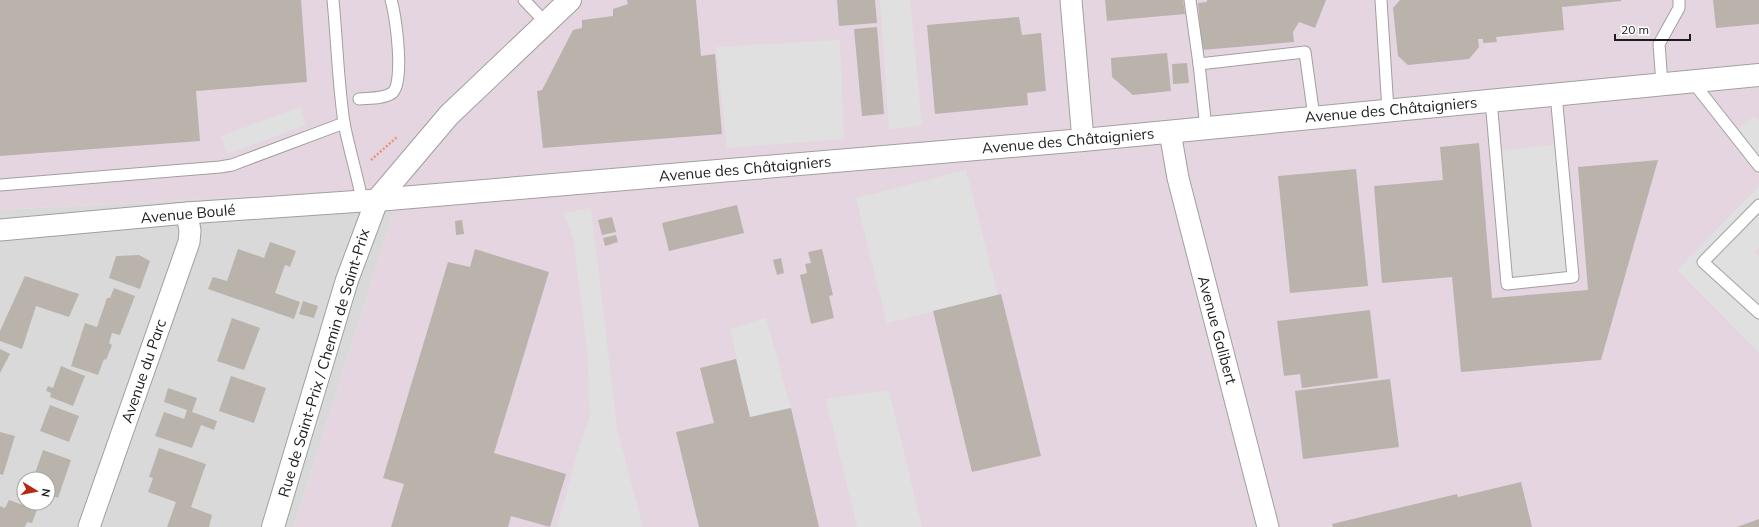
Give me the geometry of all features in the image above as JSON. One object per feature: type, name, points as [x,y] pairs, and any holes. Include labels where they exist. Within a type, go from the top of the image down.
[{"type":"street","name":"Rue de Saint-Prix / Chemin de Saint-Prix","points":[[273,527],[370,200],[449,115],[570,0]]},
{"type":"street","points":[[1071,0],[1083,140]]},
{"type":"street","name":"Avenue des Châtaigniers","points":[[370,200],[1083,140],[1759,75]]},
{"type":"street","name":"Avenue Galibert","points":[[1170,132],[1178,178],[1268,527]]},
{"type":"street","name":"Avenue Boulé","points":[[0,230],[187,213],[370,200]]},
{"type":"street","name":"Avenue du Parc","points":[[89,527],[189,242],[190,231],[187,213]]},
{"type":"lane","points":[[334,0],[344,124],[351,157],[356,172],[370,200]]},
{"type":"lane","points":[[359,99],[384,96],[393,92],[398,85],[400,76],[391,0]]},
{"type":"lane","points":[[524,0],[546,23]]},
{"type":"lane","points":[[1190,0],[1206,128]]},
{"type":"lane","points":[[1381,0],[1388,110]]},
{"type":"lane","points":[[1662,84],[1658,44],[1679,8],[1679,0]]},
{"type":"lane","points":[[1199,64],[1305,52],[1314,117]]},
{"type":"lane","points":[[1692,81],[1759,166]]},
{"type":"lane","points":[[1491,100],[1506,284],[1573,277],[1556,94]]},
{"type":"lane","points":[[0,185],[232,165],[344,124]]},
{"type":"lane","points":[[1759,205],[1704,262],[1759,313]]},
{"type":"shaded area","points":[[0,0],[1759,0],[1759,527],[294,527],[401,189],[0,210]]},
{"type":"shaded area","points":[[880,0],[910,0],[922,125],[889,130]]},
{"type":"shaded area","points":[[840,40],[844,139],[727,148],[716,47]]},
{"type":"shaded area","points":[[300,107],[306,125],[227,154],[221,136]]},
{"type":"shaded area","points":[[1754,116],[1759,121],[1759,166],[1733,133]]},
{"type":"shaded area","points":[[1561,144],[1573,277],[1507,284],[1495,151]]},
{"type":"shaded area","points":[[966,170],[998,295],[887,323],[856,198]]},
{"type":"shaded area","points":[[1759,186],[1759,247],[1755,252],[1759,257],[1759,353],[1677,270]]},
{"type":"shaded area","points":[[401,189],[294,527],[0,527],[0,210]]},
{"type":"shaded area","points":[[591,208],[617,428],[643,527],[557,527],[579,447],[590,417],[588,355],[573,238],[564,213]]},
{"type":"shaded area","points":[[766,318],[791,408],[750,417],[730,329]]},
{"type":"shaded area","points":[[889,390],[922,527],[857,527],[826,399]]},
{"type":"building","points":[[0,0],[301,0],[307,82],[196,91],[200,141],[0,156]]},
{"type":"building","points":[[627,0],[696,0],[701,56],[715,54],[722,134],[543,148],[537,91],[542,90],[573,30],[582,28],[582,20],[613,16],[613,9],[628,4]]},
{"type":"building","points":[[837,0],[875,0],[877,23],[839,26]]},
{"type":"building","points":[[1105,0],[1183,0],[1185,14],[1107,21]]},
{"type":"building","points":[[1207,0],[1326,0],[1315,28],[1299,22],[1293,32],[1294,42],[1202,50],[1198,3],[1207,2]]},
{"type":"building","points":[[1400,0],[1621,1],[1562,7],[1564,30],[1496,37],[1497,42],[1483,43],[1483,39],[1478,39],[1479,47],[1469,59],[1408,65],[1398,56],[1393,8]]},
{"type":"building","points":[[1713,0],[1759,0],[1759,24],[1716,28]]},
{"type":"building","points":[[1019,17],[1022,35],[1041,33],[1046,91],[1027,93],[1028,105],[935,114],[927,25]]},
{"type":"building","points":[[877,27],[884,114],[862,116],[854,29]]},
{"type":"building","points":[[1167,53],[1171,91],[1133,95],[1112,77],[1111,58]]},
{"type":"building","points":[[1187,63],[1189,83],[1173,84],[1172,64]]},
{"type":"building","points":[[1479,143],[1492,298],[1588,290],[1578,167],[1658,160],[1601,360],[1461,372],[1452,277],[1382,283],[1374,186],[1443,180],[1440,147]]},
{"type":"building","points":[[1356,169],[1368,286],[1290,293],[1278,176]]},
{"type":"building","points":[[737,205],[744,233],[669,251],[662,223]]},
{"type":"building","points":[[612,217],[616,232],[602,235],[598,220]]},
{"type":"building","points":[[462,220],[464,234],[456,235],[455,221]]},
{"type":"building","points":[[616,235],[618,242],[605,246],[603,238]]},
{"type":"building","points":[[270,242],[296,251],[290,267],[285,265],[275,293],[300,302],[294,319],[208,289],[213,277],[227,281],[238,249],[264,258]]},
{"type":"building","points":[[475,249],[549,272],[494,453],[566,474],[550,527],[511,516],[508,527],[391,527],[404,484],[383,478],[448,262],[470,267]]},
{"type":"building","points":[[822,249],[833,295],[829,296],[834,318],[811,324],[800,275],[807,273],[805,264],[811,263],[808,252]]},
{"type":"building","points":[[139,255],[150,261],[140,289],[109,278],[116,256]]},
{"type":"building","points":[[781,258],[784,273],[777,275],[773,260]]},
{"type":"building","points":[[25,276],[79,294],[69,317],[36,306],[22,349],[0,341],[0,331]]},
{"type":"building","points":[[114,288],[135,296],[120,335],[112,333],[109,343],[112,345],[106,360],[104,359],[98,375],[71,366],[85,323],[97,327],[107,298],[110,298]]},
{"type":"building","points":[[1001,294],[1041,456],[972,472],[933,311]]},
{"type":"building","points":[[303,301],[318,306],[314,318],[299,314]]},
{"type":"building","points":[[1370,310],[1378,378],[1302,388],[1300,374],[1284,376],[1277,321]]},
{"type":"building","points":[[232,318],[260,328],[244,370],[217,361]]},
{"type":"building","points":[[0,349],[10,354],[0,373]]},
{"type":"building","points":[[736,359],[750,417],[791,408],[819,527],[699,527],[676,432],[714,423],[700,368]]},
{"type":"building","points":[[61,366],[85,376],[73,406],[50,397],[51,393],[46,391],[48,386],[53,388]]},
{"type":"building","points":[[231,376],[266,388],[254,423],[219,411]]},
{"type":"building","points":[[1390,379],[1399,447],[1303,459],[1295,391]]},
{"type":"building","points":[[168,388],[197,398],[192,412],[217,421],[214,430],[201,425],[192,448],[155,436],[164,412],[184,419],[187,410],[164,402]]},
{"type":"building","points":[[50,405],[79,416],[69,442],[40,431]]},
{"type":"building","points":[[0,432],[15,436],[3,475],[0,474]]},
{"type":"building","points":[[159,448],[206,464],[191,507],[212,515],[209,527],[167,527],[176,502],[148,492],[153,478],[149,477]]},
{"type":"building","points":[[43,450],[71,460],[58,498],[56,497],[56,471],[36,471]]},
{"type":"building","points":[[1521,482],[1532,527],[1333,527],[1332,524],[1457,494],[1458,497]]},
{"type":"building","points":[[9,500],[16,502],[16,511],[37,511],[32,523],[27,522],[25,527],[0,527],[0,506],[5,508]]},
{"type":"building","points":[[1759,519],[1759,527],[1737,527]]}]
